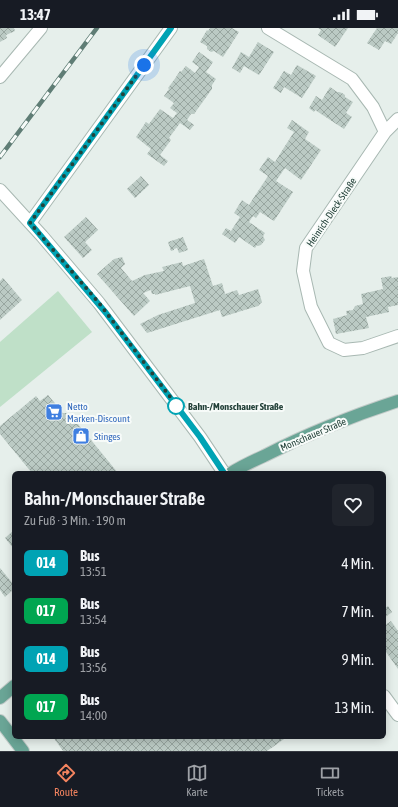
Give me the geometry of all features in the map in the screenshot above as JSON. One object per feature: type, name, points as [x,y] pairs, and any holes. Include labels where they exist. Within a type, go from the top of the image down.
[{"type":"main road","name":"Monschauer Straße","points":[[235,471],[299,439],[361,413],[398,401]]},
{"type":"main road","points":[[0,698],[12,688]]},
{"type":"main road","points":[[0,721],[12,737]]},
{"type":"main road","points":[[14,739],[23,751]]},
{"type":"street","points":[[0,77],[41,28]]},
{"type":"street","points":[[30,223],[171,28]]},
{"type":"street","points":[[268,28],[352,79],[373,107],[385,132]]},
{"type":"street","name":"Heinrich-Dieck-Straße","points":[[398,119],[385,132],[306,248],[303,271],[311,307],[329,344],[344,350],[363,348],[398,336]]},
{"type":"street","points":[[0,190],[108,314],[200,437],[223,471]]},
{"type":"street","points":[[386,699],[398,715]]},
{"type":"green space","points":[[58,291],[92,332],[0,407],[0,342]]},
{"type":"building","points":[[0,28],[14,28],[15,31],[6,35],[7,38],[0,42]]},
{"type":"building","points":[[210,28],[232,28],[239,32],[223,57],[214,51],[211,52],[207,49],[207,46],[200,42],[207,30],[208,31]]},
{"type":"building","points":[[318,28],[348,28],[335,47],[318,35],[321,30]]},
{"type":"building","points":[[377,28],[398,28],[398,33],[391,44],[385,41],[379,50],[367,43]]},
{"type":"building","points":[[258,42],[274,52],[259,75],[244,66],[240,73],[232,68],[241,52],[249,57]]},
{"type":"building","points":[[199,52],[213,62],[206,72],[216,79],[212,85],[212,89],[194,114],[191,114],[187,120],[194,125],[190,130],[180,123],[169,138],[171,140],[160,155],[168,161],[164,166],[147,154],[151,149],[136,137],[146,122],[149,124],[160,109],[173,118],[177,113],[170,108],[174,103],[164,96],[180,71],[181,72],[186,66],[195,73],[199,67],[192,62]]},
{"type":"building","points":[[297,65],[316,76],[302,98],[284,87],[281,93],[273,88],[284,71],[291,75]]},
{"type":"building","points":[[330,87],[337,92],[342,93],[353,102],[346,113],[352,117],[344,129],[315,110],[314,112],[309,108],[316,96],[322,100]]},
{"type":"building","points":[[292,120],[309,132],[305,139],[321,150],[301,180],[285,168],[276,181],[293,192],[274,221],[260,212],[256,218],[253,216],[249,222],[265,233],[263,236],[265,240],[261,245],[257,245],[255,248],[239,237],[235,243],[222,234],[226,228],[231,231],[240,217],[234,213],[242,200],[249,205],[268,176],[259,170],[268,157],[275,162],[294,132],[287,128]]},
{"type":"building","points":[[141,176],[149,185],[135,198],[127,189]]},
{"type":"building","points":[[86,217],[98,230],[85,242],[92,250],[83,258],[64,237]]},
{"type":"building","points":[[183,237],[188,250],[179,253],[177,248],[171,251],[168,242]]},
{"type":"building","points":[[122,257],[125,264],[121,268],[132,281],[145,275],[164,271],[162,267],[182,262],[183,266],[204,259],[213,286],[222,283],[225,294],[237,290],[239,295],[258,289],[262,302],[258,306],[222,317],[220,310],[147,333],[140,324],[158,315],[195,303],[190,286],[155,295],[152,294],[151,290],[143,293],[150,301],[134,316],[97,274],[114,259]]},
{"type":"building","points":[[391,276],[392,278],[398,277],[398,305],[388,307],[389,312],[366,317],[369,328],[336,334],[333,319],[347,315],[346,311],[353,310],[355,306],[363,304],[361,294],[383,289],[381,278]]},
{"type":"building","points":[[3,278],[22,300],[0,320],[0,281]]},
{"type":"building","points":[[48,395],[63,413],[69,413],[116,471],[30,471],[0,434],[0,426],[36,396],[40,401]]},
{"type":"building","points":[[12,532],[12,547],[5,538]]},
{"type":"building","points":[[0,568],[12,583],[12,591],[5,597],[0,590]]},
{"type":"building","points":[[388,606],[392,612],[386,616],[386,608]]},
{"type":"building","points":[[391,621],[398,631],[398,669],[386,652],[386,625]]},
{"type":"building","points":[[54,739],[284,739],[267,751],[63,751]]},
{"type":"railway","points":[[0,157],[97,28]]},
{"type":"bus line","name":"014","points":[[171,28],[30,223],[91,294],[129,342],[200,437],[223,471]]},
{"type":"place","name":"Bahn-/Monschauer Straße","points":[[176,406]]},
{"type":"place","name":"Netto Marken-Discount","points":[[54,412]]},
{"type":"place","name":"Stinges","points":[[81,436]]},
{"type":"route","points":[[144,65],[30,223],[99,303],[176,406]]}]
